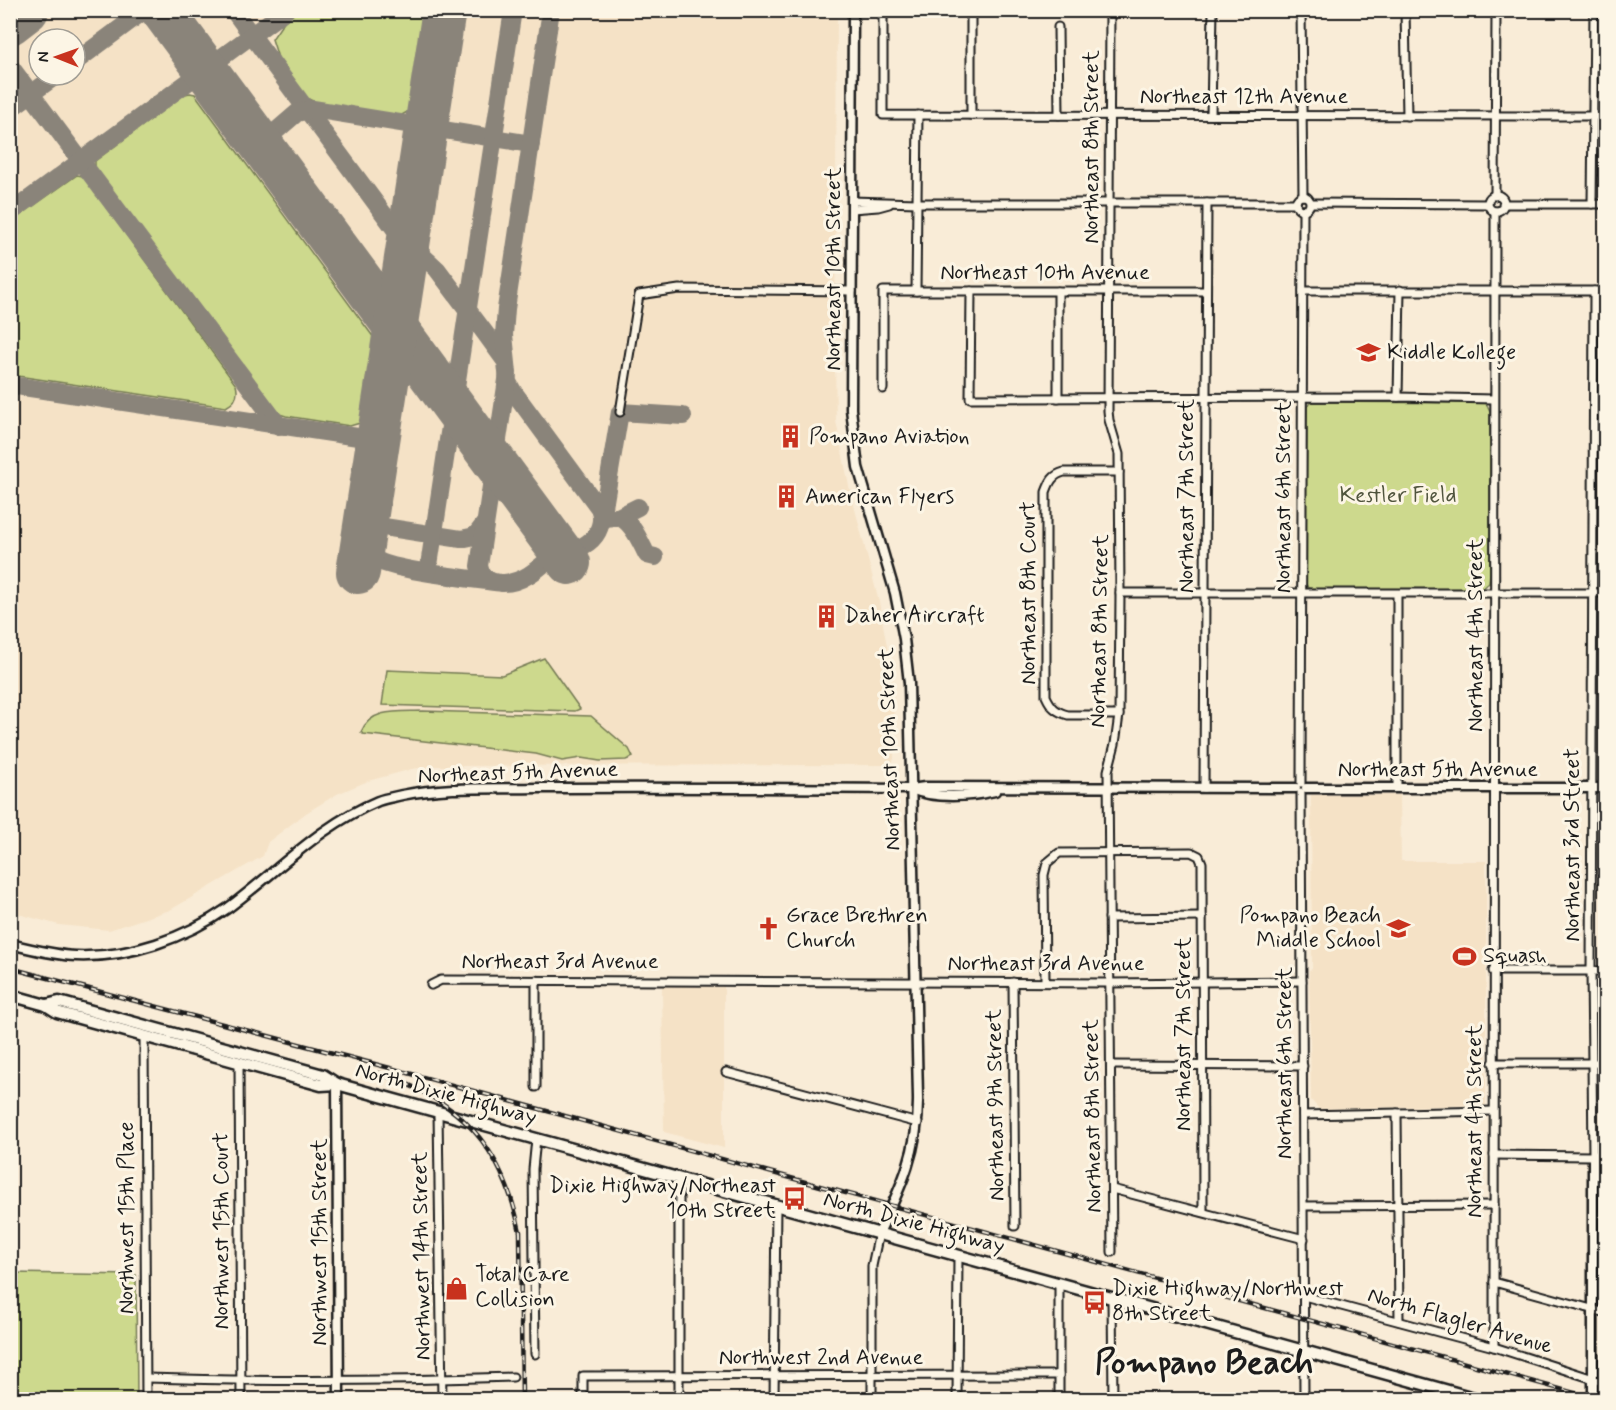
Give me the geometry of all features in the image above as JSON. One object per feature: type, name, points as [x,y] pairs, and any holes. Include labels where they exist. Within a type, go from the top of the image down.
[{"type":"main road","name":"North Dixie Highway","points":[[10,995],[46,1005],[57,1012],[239,1063],[321,1085],[337,1084]]},
{"type":"main road","name":"North Dixie Highway","points":[[46,1005],[59,1002],[82,1008],[323,1075],[337,1084],[1481,1400]]},
{"type":"street","name":"Northeast 10th Street","points":[[852,10],[852,421],[858,467],[895,593],[904,639],[909,683],[918,1123],[913,1152],[879,1233]]},
{"type":"street","name":"Northeast 8th Street","points":[[1110,10],[1108,399],[1109,420],[1119,454],[1120,593],[1119,715],[1115,744],[1108,765],[1112,1252]]},
{"type":"street","points":[[1211,115],[1213,10]]},
{"type":"street","points":[[1301,10],[1303,196]]},
{"type":"street","points":[[1405,10],[1407,116]]},
{"type":"street","points":[[1495,196],[1496,10]]},
{"type":"street","points":[[1592,204],[1594,10]]},
{"type":"street","points":[[971,16],[971,115]]},
{"type":"street","name":"Northeast 12th Avenue","points":[[883,18],[883,115],[1605,116]]},
{"type":"street","points":[[1058,27],[1059,115]]},
{"type":"street","points":[[916,291],[918,115]]},
{"type":"street","points":[[1296,203],[1298,198],[1303,196],[1309,198],[1311,203]]},
{"type":"street","points":[[1495,196],[1500,197],[1503,204],[1501,209],[1495,211],[1490,209],[1488,204],[1490,198],[1495,196]]},
{"type":"street","points":[[852,205],[879,207],[894,202],[1296,203]]},
{"type":"street","name":"Northeast 7th Street","points":[[1204,788],[1207,203]]},
{"type":"street","points":[[1296,203],[1299,209],[1303,210],[1311,203]]},
{"type":"street","points":[[1311,203],[1488,204]]},
{"type":"street","points":[[1503,204],[1605,204]]},
{"type":"street","name":"Northeast 6th Street","points":[[1303,210],[1301,788],[1304,1400]]},
{"type":"street","name":"Northeast 4th Street","points":[[1494,1347],[1495,211]]},
{"type":"street","points":[[620,412],[639,295],[679,289],[852,291]]},
{"type":"street","points":[[1398,397],[1400,290]]},
{"type":"street","name":"Northeast 10th Avenue","points":[[883,389],[883,291],[1206,291]]},
{"type":"street","points":[[971,291],[970,398],[1398,397],[1494,399]]},
{"type":"street","points":[[1058,291],[1058,398]]},
{"type":"street","points":[[1303,291],[1605,291]]},
{"type":"street","name":"Northeast 3rd Street","points":[[1593,1400],[1591,971],[1594,291]]},
{"type":"street","name":"Northeast 8th Court","points":[[1119,472],[1064,472],[1056,474],[1049,482],[1046,492],[1046,696],[1050,706],[1060,713],[1119,715]]},
{"type":"street","points":[[1120,593],[1605,593]]},
{"type":"street","points":[[1397,594],[1397,788]]},
{"type":"street","name":"Northeast 5th Avenue","points":[[10,944],[65,955],[106,955],[151,946],[192,930],[228,908],[313,838],[346,816],[381,800],[428,790],[626,787],[1605,788]]},
{"type":"street","name":"Northeast 7th Street","points":[[1108,853],[1191,852],[1198,856],[1202,863],[1203,1212]]},
{"type":"street","points":[[1045,982],[1044,875],[1047,863],[1059,853],[1108,853]]},
{"type":"street","points":[[1109,918],[1202,917]]},
{"type":"street","points":[[1493,971],[1605,971]]},
{"type":"street","name":"Northeast 3rd Avenue","points":[[431,985],[441,980],[1110,983],[1302,981]]},
{"type":"street","points":[[536,980],[536,1088]]},
{"type":"street","name":"Northeast 9th Street","points":[[1012,982],[1016,1226]]},
{"type":"street","name":"Northwest 15th Place","points":[[144,1036],[146,1400]]},
{"type":"street","points":[[1493,1063],[1605,1062]]},
{"type":"street","name":"Northwest 15th Court","points":[[239,1063],[241,1400]]},
{"type":"street","points":[[1111,1065],[1303,1066]]},
{"type":"street","points":[[726,1072],[918,1123]]},
{"type":"street","name":"Northwest 15th Street","points":[[337,1084],[339,1400]]},
{"type":"street","points":[[1303,1115],[1493,1111]]},
{"type":"street","name":"Northwest 14th Street","points":[[438,1112],[442,1400]]},
{"type":"street","points":[[1397,1113],[1399,1321]]},
{"type":"street","points":[[535,1354],[533,1168],[536,1139]]},
{"type":"street","points":[[1494,1155],[1605,1155]]},
{"type":"street","points":[[679,1179],[679,1400]]},
{"type":"street","points":[[1112,1189],[1304,1239]]},
{"type":"street","points":[[774,1400],[776,1205]]},
{"type":"street","points":[[1304,1206],[1494,1205]]},
{"type":"street","points":[[872,1400],[872,1266],[879,1233]]},
{"type":"street","points":[[957,1255],[957,1400]]},
{"type":"street","points":[[1494,1282],[1605,1313]]},
{"type":"street","points":[[1059,1283],[1059,1400]]},
{"type":"street","name":"North Flagler Avenue","points":[[1304,1296],[1494,1347],[1605,1383]]},
{"type":"street","points":[[1112,1298],[1113,1400]]},
{"type":"street","name":"Northwest 2nd Avenue","points":[[584,1400],[583,1376],[1059,1375]]},
{"type":"street","points":[[147,1378],[339,1381],[513,1377]]},
{"type":"shaded area","points":[[10,11],[837,11],[836,421],[849,486],[879,602],[893,680],[894,759],[890,765],[434,766],[412,769],[368,781],[337,794],[306,813],[268,842],[263,856],[170,910],[109,930],[59,925],[11,912]]},
{"type":"shaded area","name":"Pompano Beach Middle School","points":[[1311,795],[1400,795],[1401,861],[1486,861],[1486,1105],[1319,1109],[1311,1100],[1309,970],[1312,969]]},
{"type":"shaded area","points":[[662,986],[724,987],[724,1148],[664,1132]]},
{"type":"green space","points":[[298,10],[427,11],[411,110],[400,116],[318,103],[308,99],[279,61],[272,39],[285,20]]},
{"type":"green space","points":[[874,10],[1104,10],[1104,15],[874,13]]},
{"type":"green space","points":[[185,94],[195,94],[377,342],[366,416],[360,423],[350,426],[276,413],[95,168],[95,161]]},
{"type":"green space","points":[[77,175],[83,176],[236,385],[236,398],[226,407],[11,375],[11,222]]},
{"type":"green space","name":"Kestler Field","points":[[1312,402],[1486,403],[1490,411],[1489,583],[1482,589],[1308,588],[1305,582],[1307,407]]},
{"type":"green space","points":[[544,658],[580,709],[575,711],[382,705],[387,670],[502,675]]},
{"type":"green space","points":[[396,711],[591,716],[629,749],[633,757],[626,760],[600,761],[581,758],[562,761],[536,754],[361,732],[372,718],[379,715]]},
{"type":"green space","points":[[1600,979],[1605,979],[1605,1056],[1599,1056]]},
{"type":"green space","points":[[11,1273],[136,1275],[137,1399],[11,1399]]},
{"type":"taxiway","points":[[87,53],[145,10]]},
{"type":"taxiway","points":[[233,10],[397,232],[437,269],[485,333],[506,362],[508,382],[513,391],[599,508],[600,527],[588,542],[571,549],[562,547],[553,541]]},
{"type":"taxiway","points":[[10,213],[286,10]]},
{"type":"taxiway","points":[[428,572],[513,10]]},
{"type":"taxiway","points":[[491,581],[482,576],[479,566],[508,373],[504,335],[506,309],[551,10]]},
{"type":"taxiway","points":[[10,66],[279,426]]},
{"type":"taxiway","points":[[10,109],[40,87]]},
{"type":"taxiway","points":[[261,144],[297,113],[313,109],[531,144]]},
{"type":"taxiway","points":[[10,385],[378,440]]},
{"type":"taxiway","points":[[655,557],[647,555],[627,522],[617,517],[602,519],[620,412],[683,416]]},
{"type":"taxiway","points":[[368,507],[371,517],[384,527],[461,539],[475,536],[485,523]]},
{"type":"taxiway","points":[[618,517],[638,507]]},
{"type":"taxiway","points":[[365,529],[370,552],[384,563],[416,571],[502,583],[519,580],[560,550]]},
{"type":"runway","points":[[10,23],[27,10]]},
{"type":"runway","points":[[162,10],[569,563]]},
{"type":"runway","points":[[358,572],[444,10]]},
{"type":"railway","points":[[10,968],[390,1068],[1600,1400]]},
{"type":"railway","points":[[378,1073],[433,1097],[455,1113],[474,1131],[489,1151],[502,1175],[520,1232],[522,1400]]},
{"type":"place","name":"Kiddle Kollege","points":[[1369,353]]},
{"type":"place","name":"Pompano Aviation","points":[[791,437]]},
{"type":"place","name":"American Flyers","points":[[787,497]]},
{"type":"place","name":"Daher Aircraft","points":[[826,616]]},
{"type":"place","name":"Grace Brethren Church","points":[[768,929]]},
{"type":"place","name":"Pompano Beach Middle School","points":[[1399,929]]},
{"type":"place","name":"Squash","points":[[1465,956]]},
{"type":"place","name":"Dixie Highway/Northeast 10th Street","points":[[794,1199]]},
{"type":"place","name":"Total Care Collision","points":[[457,1288]]},
{"type":"place","name":"Dixie Highway/Northwest 8th Street","points":[[1094,1302]]},
{"type":"district","name":"Pompano Beach","points":[[1204,1363]]}]
